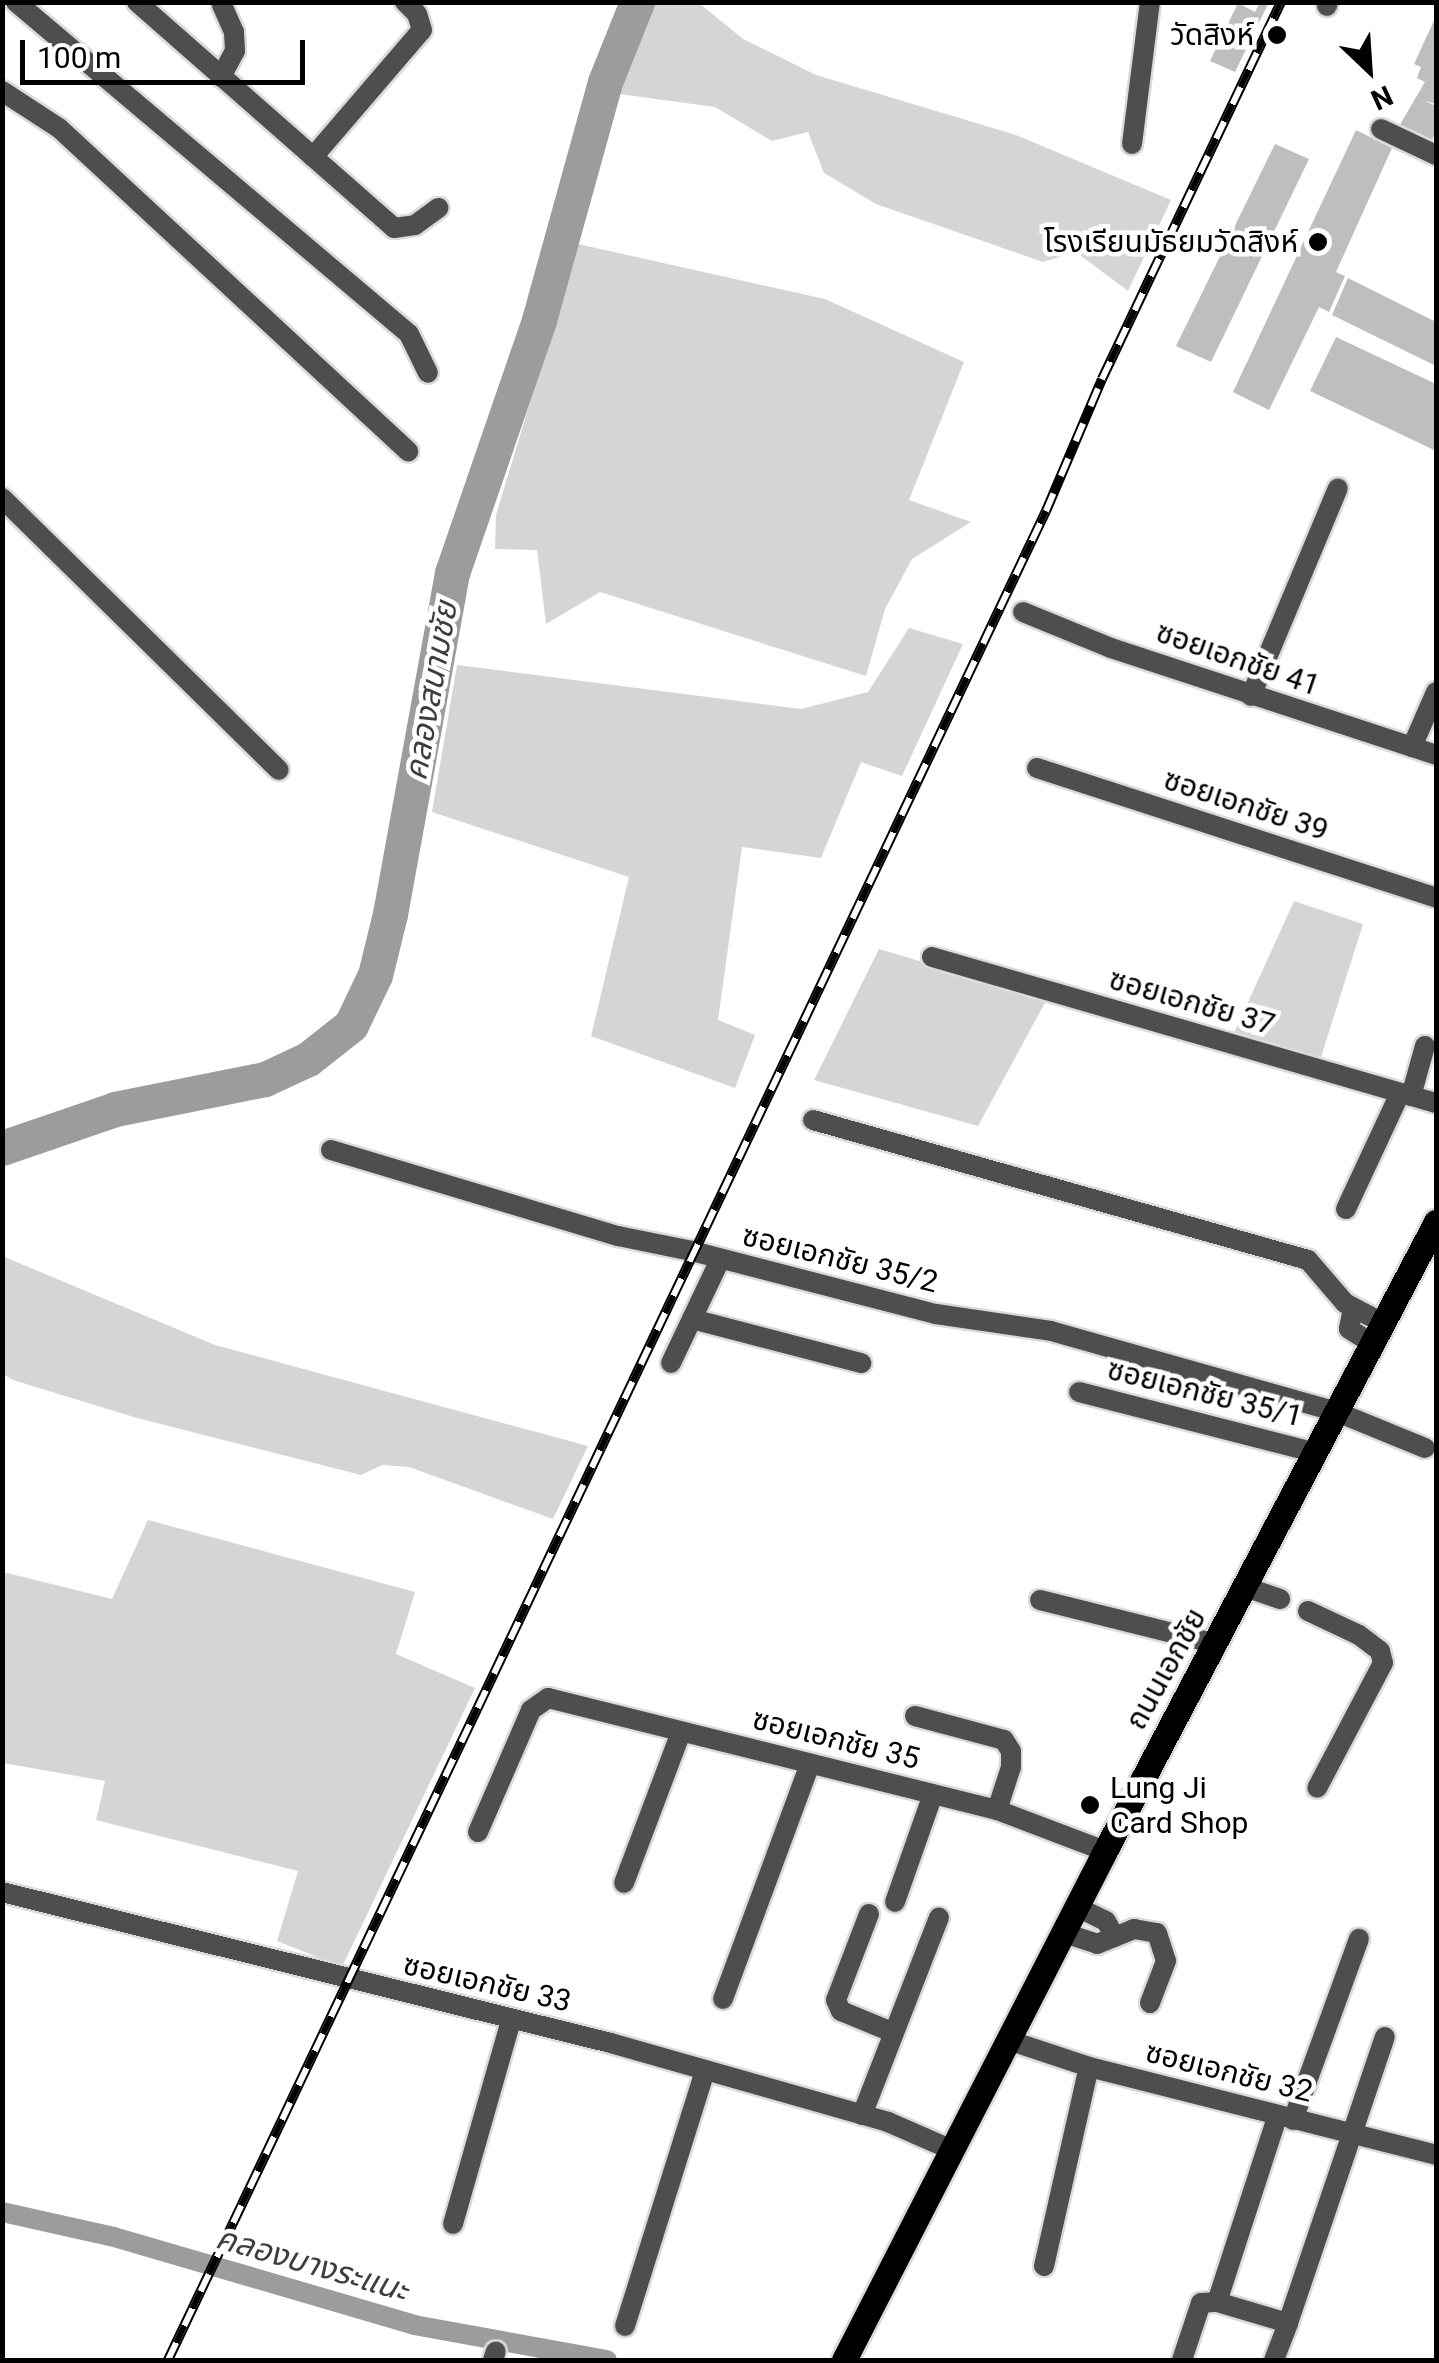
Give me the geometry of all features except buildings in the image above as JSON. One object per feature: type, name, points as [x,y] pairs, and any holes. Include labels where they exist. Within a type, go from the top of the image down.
[{"type":"main road","name":"ถนนเอกชัย","points":[[844,2360],[1105,1851],[1248,1588],[1436,1222]]},
{"type":"street","points":[[16,2],[409,334],[428,372]]},
{"type":"street","points":[[137,2],[394,228],[414,225],[438,208]]},
{"type":"street","points":[[313,158],[422,30],[418,14],[405,2]]},
{"type":"street","points":[[1132,144],[1150,2]]},
{"type":"street","points":[[220,77],[235,51],[234,32],[222,4]]},
{"type":"street","points":[[2,90],[58,128],[408,451]]},
{"type":"street","points":[[1381,129],[1436,156]]},
{"type":"street","points":[[1251,696],[1338,488]]},
{"type":"street","points":[[2,498],[279,770]]},
{"type":"street","name":"ซอยเอกชัย 41","points":[[1023,612],[1251,696],[1436,756]]},
{"type":"street","points":[[1412,747],[1436,692]]},
{"type":"street","name":"ซอยเอกชัย 39","points":[[1037,768],[1436,898]]},
{"type":"street","name":"ซอยเอกชัย 37","points":[[932,957],[1436,1103]]},
{"type":"street","points":[[1346,1209],[1406,1094],[1425,1046]]},
{"type":"street","points":[[813,1120],[1308,1260],[1378,1334]]},
{"type":"street","name":"ซอยเอกชัย 35/2","points":[[331,1150],[618,1236],[936,1314],[1051,1332],[1338,1412],[1424,1448]]},
{"type":"street","points":[[671,1363],[720,1260]]},
{"type":"street","points":[[692,1319],[861,1363]]},
{"type":"street","name":"ซอยเอกชัย 35/1","points":[[1079,1392],[1316,1453]]},
{"type":"street","points":[[1248,1588],[1280,1599]]},
{"type":"street","points":[[1040,1600],[1217,1644]]},
{"type":"street","points":[[1308,1611],[1359,1635],[1380,1651],[1383,1664],[1317,1788]]},
{"type":"street","name":"ซอยเอกชัย 35","points":[[478,1832],[531,1710],[548,1698],[997,1810],[1105,1851]]},
{"type":"street","points":[[915,1716],[1004,1740],[1011,1751],[1011,1766],[997,1810]]},
{"type":"street","points":[[624,1884],[681,1732]]},
{"type":"street","points":[[723,1999],[810,1764]]},
{"type":"street","points":[[895,1902],[933,1794]]},
{"type":"street","name":"ซอยเอกชัย 33","points":[[2,1892],[705,2070],[862,2115],[952,2150]]},
{"type":"street","points":[[1077,1907],[1106,1921],[1115,1936]]},
{"type":"street","points":[[869,1914],[836,2000],[841,2011],[894,2032]]},
{"type":"street","points":[[862,2115],[939,1918]]},
{"type":"street","points":[[1064,1933],[1097,1944],[1146,1929],[1158,1933],[1166,1961],[1150,2004]]},
{"type":"street","points":[[1217,2302],[1285,2118],[1359,1938]]},
{"type":"street","points":[[453,2224],[511,2020]]},
{"type":"street","points":[[1274,2360],[1386,2037]]},
{"type":"street","name":"ซอยเอกชัย 32","points":[[1008,2040],[1088,2067],[1285,2118],[1434,2148]]},
{"type":"street","points":[[1044,2266],[1088,2067]]},
{"type":"street","points":[[626,2326],[705,2070]]},
{"type":"street","points":[[1182,2360],[1201,2303],[1217,2302],[1288,2323]]},
{"type":"shaded area","points":[[653,3],[699,3],[743,39],[816,75],[1016,135],[1171,200],[1128,291],[1076,252],[1043,262],[876,204],[824,173],[808,132],[772,141],[715,107],[619,94]]},
{"type":"shaded area","points":[[578,244],[825,299],[964,362],[909,500],[971,522],[912,559],[885,609],[866,676],[600,592],[546,624],[537,550],[495,549],[496,515]]},
{"type":"shaded area","points":[[909,628],[963,644],[902,776],[861,762],[821,858],[742,847],[718,1020],[755,1035],[735,1088],[591,1036],[629,877],[432,812],[457,665],[801,709],[868,692]]},
{"type":"shaded area","points":[[1294,901],[1363,924],[1321,1057],[1234,1033]]},
{"type":"shaded area","points":[[879,949],[1047,999],[978,1126],[814,1080]]},
{"type":"shaded area","points":[[2,1256],[215,1345],[588,1446],[553,1519],[409,1467],[382,1465],[361,1475],[137,1418],[13,1380],[3,1374]]},
{"type":"shaded area","points":[[148,1520],[415,1592],[396,1654],[475,1688],[342,1967],[277,1941],[298,1871],[96,1820],[105,1781],[3,1763],[3,1572],[112,1599]]},
{"type":"waterway","name":"คลองสนามชัย","points":[[2,1148],[115,1109],[265,1079],[308,1059],[351,1025],[375,975],[390,914],[452,573],[539,320],[605,82],[637,2]]},
{"type":"waterway","name":"คลองบางระแนะ","points":[[2,2212],[114,2237],[414,2325],[607,2360]]},
{"type":"railway","points":[[168,2360],[1046,511],[1102,379],[1281,2]]},
{"type":"place","name":"วัดสิงห์","points":[[1277,35]]},
{"type":"place","name":"โรงเรียนมัธยมวัดสิงห์","points":[[1318,242]]},
{"type":"place","name":"Lung Ji Card Shop","points":[[1090,1805]]}]
